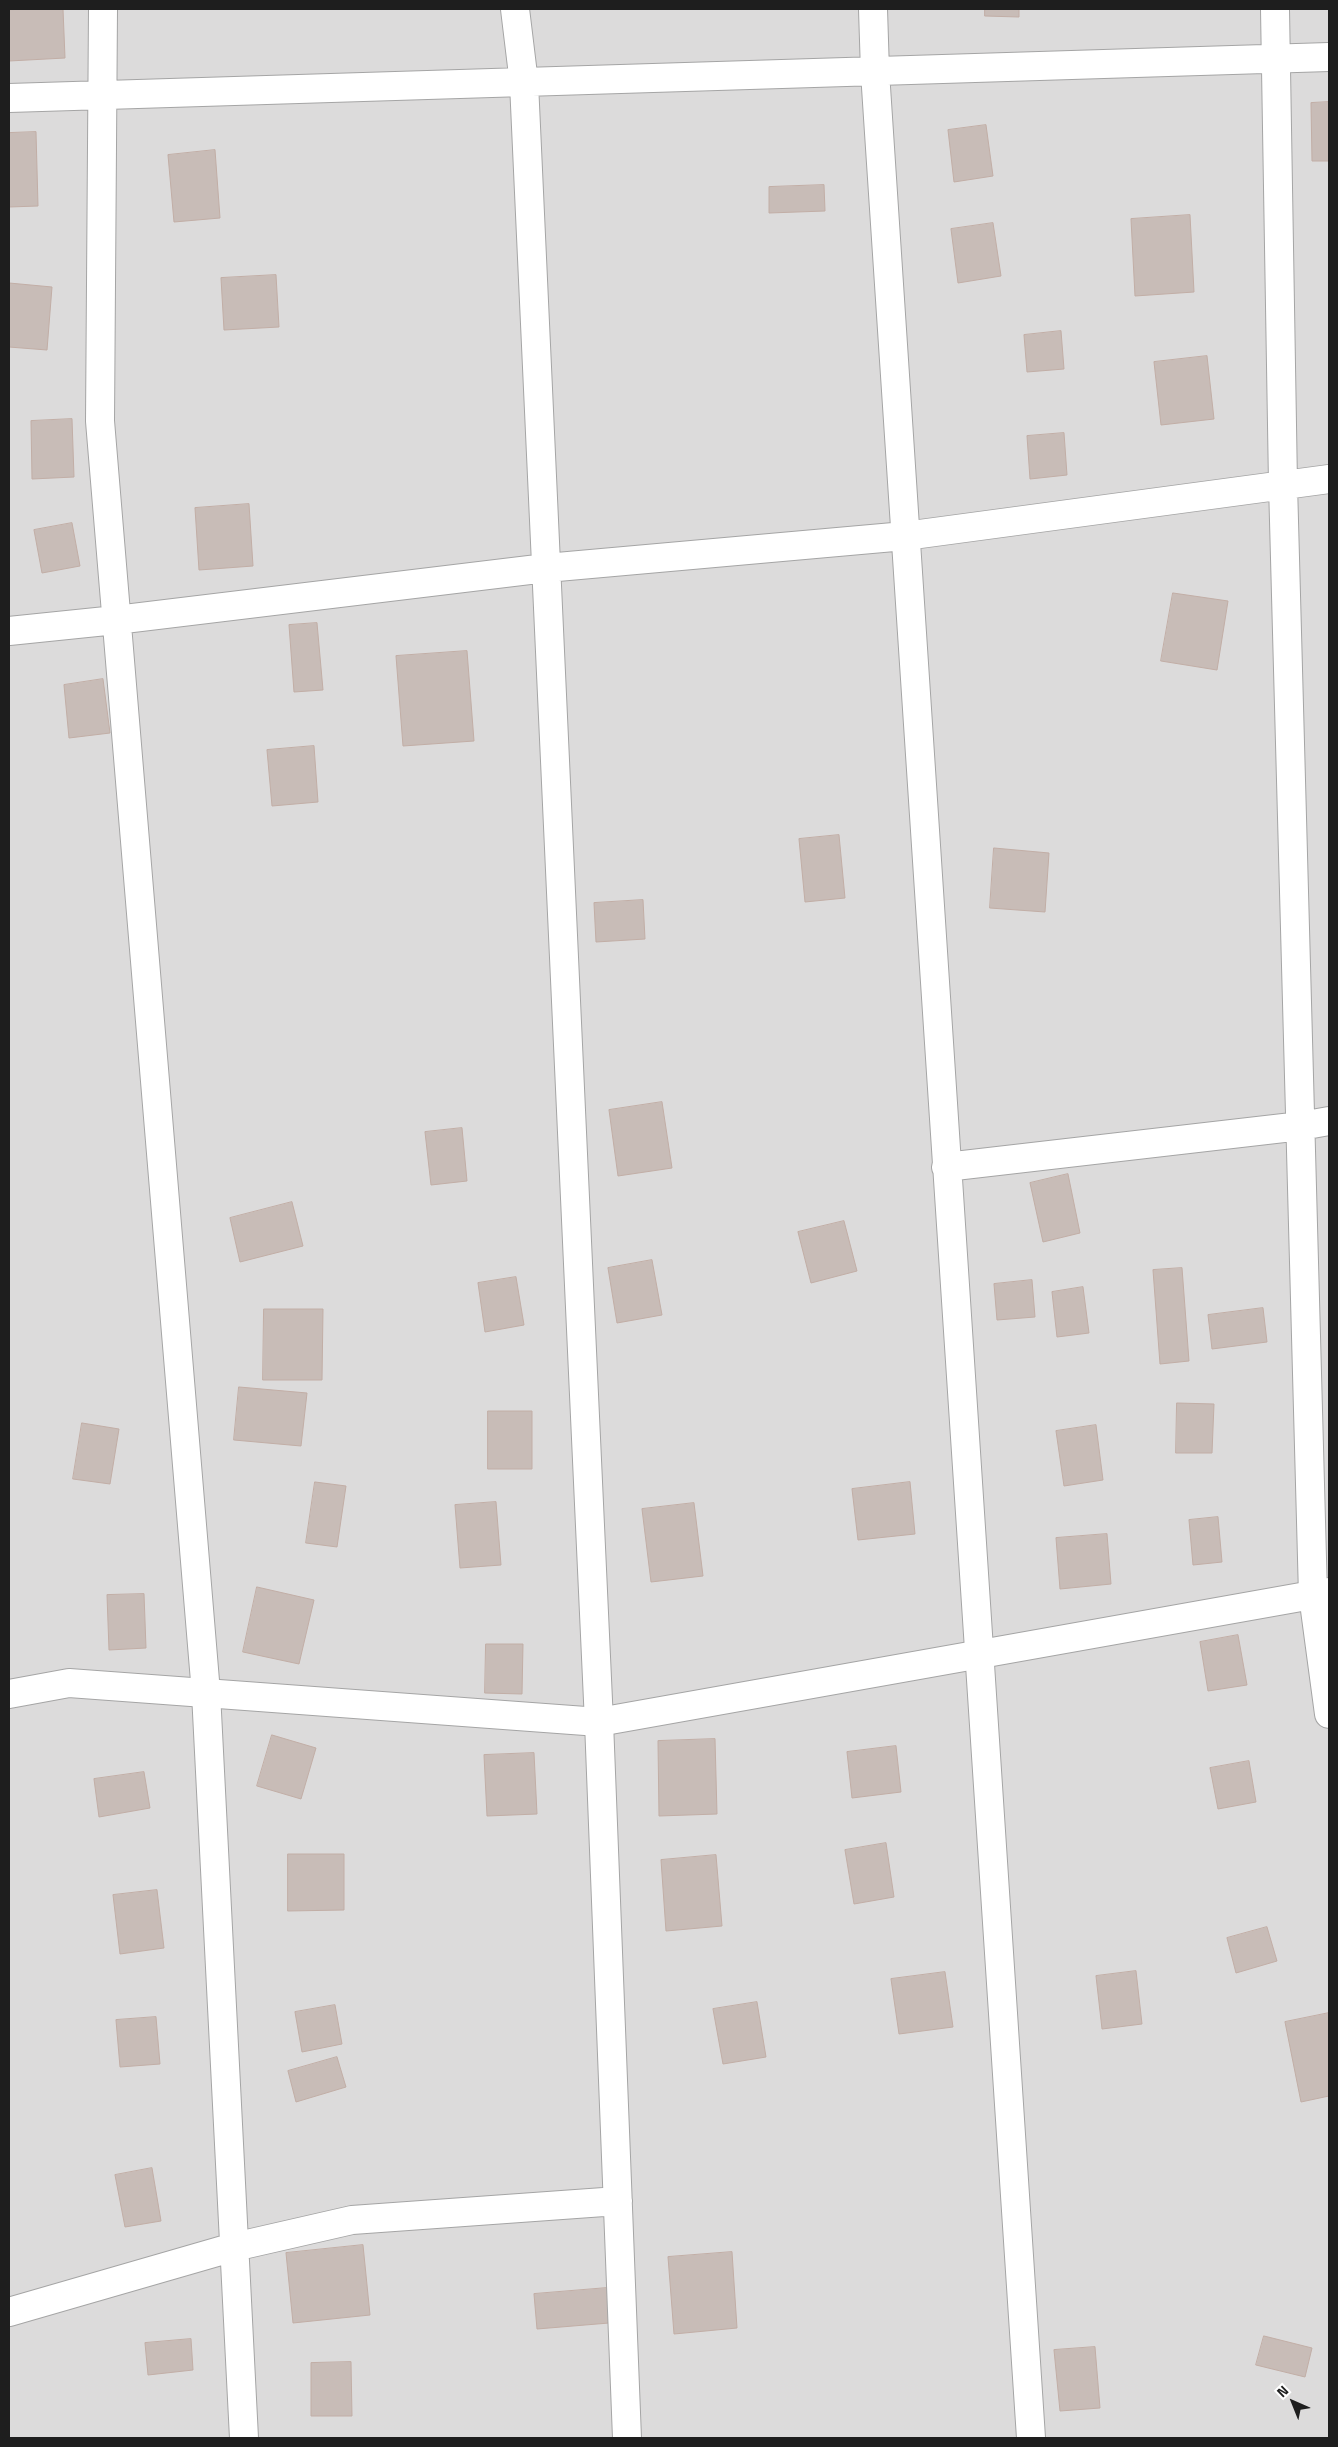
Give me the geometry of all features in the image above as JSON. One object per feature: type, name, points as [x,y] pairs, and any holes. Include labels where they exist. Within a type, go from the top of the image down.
[{"type":"street","points":[[103,9],[100,421],[206,1693],[244,2438]]},
{"type":"street","points":[[515,9],[524,83],[599,1722],[627,2438]]},
{"type":"street","points":[[873,9],[874,72],[1031,2438]]},
{"type":"street","points":[[1276,9],[1284,484],[1301,1126],[1321,1594],[1329,1714]]},
{"type":"street","points":[[9,98],[1329,57]]},
{"type":"street","points":[[9,631],[116,620],[546,568],[905,536],[1329,479]]},
{"type":"street","points":[[946,1167],[1301,1126],[1329,1121]]},
{"type":"street","points":[[9,1694],[69,1683],[599,1722],[1321,1594]]},
{"type":"street","points":[[9,2312],[234,2247],[352,2220],[618,2201]]},
{"type":"shaded area","points":[[9,9],[1329,9],[1329,2438],[9,2438]]},
{"type":"building","points":[[63,9],[65,58],[9,61],[9,10]]},
{"type":"building","points":[[985,9],[1019,9],[1019,17],[985,16]]},
{"type":"building","points":[[1329,102],[1329,161],[1312,161],[1311,103]]},
{"type":"building","points":[[986,125],[993,176],[954,182],[948,130]]},
{"type":"building","points":[[36,132],[38,206],[9,207],[9,133]]},
{"type":"building","points":[[215,150],[220,218],[174,222],[168,155]]},
{"type":"building","points":[[824,185],[825,211],[769,213],[769,187]]},
{"type":"building","points":[[1190,215],[1194,292],[1135,296],[1131,219]]},
{"type":"building","points":[[993,223],[1001,276],[958,283],[951,229]]},
{"type":"building","points":[[276,275],[279,327],[224,330],[221,278]]},
{"type":"building","points":[[9,283],[52,287],[47,350],[9,347]]},
{"type":"building","points":[[1061,331],[1064,369],[1027,372],[1024,335]]},
{"type":"building","points":[[1207,356],[1214,419],[1161,425],[1154,362]]},
{"type":"building","points":[[72,419],[74,477],[32,479],[31,421]]},
{"type":"building","points":[[1064,433],[1067,475],[1030,479],[1027,436]]},
{"type":"building","points":[[249,504],[253,566],[199,570],[195,508]]},
{"type":"building","points":[[72,523],[80,566],[42,573],[34,530]]},
{"type":"building","points":[[1173,593],[1228,601],[1217,670],[1161,661]]},
{"type":"building","points":[[317,623],[323,690],[294,692],[289,625]]},
{"type":"building","points":[[467,651],[474,741],[403,746],[396,656]]},
{"type":"building","points":[[103,679],[110,733],[69,738],[64,685]]},
{"type":"building","points":[[314,746],[318,802],[272,806],[267,750]]},
{"type":"building","points":[[839,835],[845,898],[805,902],[799,839]]},
{"type":"building","points":[[994,848],[1049,853],[1045,912],[990,908]]},
{"type":"building","points":[[643,900],[645,939],[596,942],[594,903]]},
{"type":"building","points":[[662,1102],[672,1168],[618,1176],[609,1110]]},
{"type":"building","points":[[462,1128],[467,1181],[431,1185],[425,1132]]},
{"type":"building","points":[[1068,1174],[1080,1233],[1043,1242],[1030,1183]]},
{"type":"building","points":[[292,1202],[303,1246],[240,1262],[230,1218]]},
{"type":"building","points":[[844,1221],[857,1271],[811,1283],[798,1232]]},
{"type":"building","points":[[652,1260],[662,1315],[617,1323],[608,1268]]},
{"type":"building","points":[[1182,1268],[1189,1361],[1160,1364],[1153,1270]]},
{"type":"building","points":[[516,1277],[524,1325],[485,1332],[478,1283]]},
{"type":"building","points":[[1032,1280],[1035,1317],[997,1320],[994,1284]]},
{"type":"building","points":[[1083,1287],[1089,1333],[1057,1337],[1052,1292]]},
{"type":"building","points":[[1263,1308],[1267,1342],[1212,1349],[1208,1315]]},
{"type":"building","points":[[264,1309],[323,1309],[322,1380],[263,1380]]},
{"type":"building","points":[[239,1387],[307,1393],[301,1446],[234,1440]]},
{"type":"building","points":[[1177,1403],[1214,1404],[1212,1453],[1176,1453]]},
{"type":"building","points":[[488,1411],[532,1411],[532,1469],[488,1469]]},
{"type":"building","points":[[82,1423],[119,1429],[110,1484],[73,1479]]},
{"type":"building","points":[[1096,1425],[1103,1480],[1064,1486],[1056,1431]]},
{"type":"building","points":[[315,1482],[346,1486],[337,1547],[306,1543]]},
{"type":"building","points":[[910,1482],[915,1534],[858,1540],[852,1489]]},
{"type":"building","points":[[496,1502],[501,1565],[460,1568],[455,1505]]},
{"type":"building","points":[[694,1503],[703,1576],[651,1582],[642,1509]]},
{"type":"building","points":[[1218,1517],[1222,1562],[1193,1565],[1189,1520]]},
{"type":"building","points":[[1107,1534],[1111,1584],[1060,1589],[1056,1538]]},
{"type":"building","points":[[257,1587],[314,1600],[299,1664],[243,1652]]},
{"type":"building","points":[[144,1594],[146,1648],[109,1650],[107,1595]]},
{"type":"building","points":[[1238,1635],[1247,1685],[1208,1691],[1200,1642]]},
{"type":"building","points":[[486,1644],[523,1644],[522,1694],[485,1693]]},
{"type":"building","points":[[272,1735],[316,1748],[301,1799],[257,1786]]},
{"type":"building","points":[[715,1739],[717,1814],[659,1816],[658,1741]]},
{"type":"building","points":[[896,1746],[901,1792],[852,1798],[847,1752]]},
{"type":"building","points":[[534,1753],[537,1814],[487,1816],[484,1755]]},
{"type":"building","points":[[1249,1761],[1256,1802],[1218,1809],[1210,1768]]},
{"type":"building","points":[[144,1772],[150,1808],[99,1817],[94,1779]]},
{"type":"building","points":[[886,1843],[894,1897],[854,1904],[845,1850]]},
{"type":"building","points":[[288,1854],[344,1854],[344,1910],[288,1911]]},
{"type":"building","points":[[716,1855],[722,1926],[666,1931],[661,1860]]},
{"type":"building","points":[[157,1890],[164,1948],[120,1954],[113,1895]]},
{"type":"building","points":[[1267,1927],[1277,1961],[1236,1973],[1227,1938]]},
{"type":"building","points":[[1136,1971],[1142,2024],[1102,2029],[1096,1976]]},
{"type":"building","points":[[945,1972],[953,2027],[899,2034],[891,1979]]},
{"type":"building","points":[[757,2002],[766,2057],[723,2064],[713,2009]]},
{"type":"building","points":[[335,2005],[342,2044],[302,2052],[295,2012]]},
{"type":"building","points":[[1329,2013],[1329,2096],[1301,2102],[1285,2022]]},
{"type":"building","points":[[156,2017],[160,2064],[120,2067],[116,2020]]},
{"type":"building","points":[[337,2057],[346,2087],[296,2102],[288,2071]]},
{"type":"building","points":[[152,2168],[161,2221],[125,2227],[115,2175]]},
{"type":"building","points":[[363,2245],[370,2315],[293,2323],[286,2253]]},
{"type":"building","points":[[732,2252],[737,2328],[674,2334],[668,2257]]},
{"type":"building","points":[[607,2288],[609,2323],[537,2329],[534,2294]]},
{"type":"building","points":[[1264,2336],[1312,2348],[1305,2377],[1256,2365]]},
{"type":"building","points":[[191,2339],[193,2370],[148,2375],[145,2343]]},
{"type":"building","points":[[1095,2347],[1100,2408],[1060,2411],[1054,2350]]},
{"type":"building","points":[[351,2362],[352,2416],[311,2416],[311,2363]]}]
